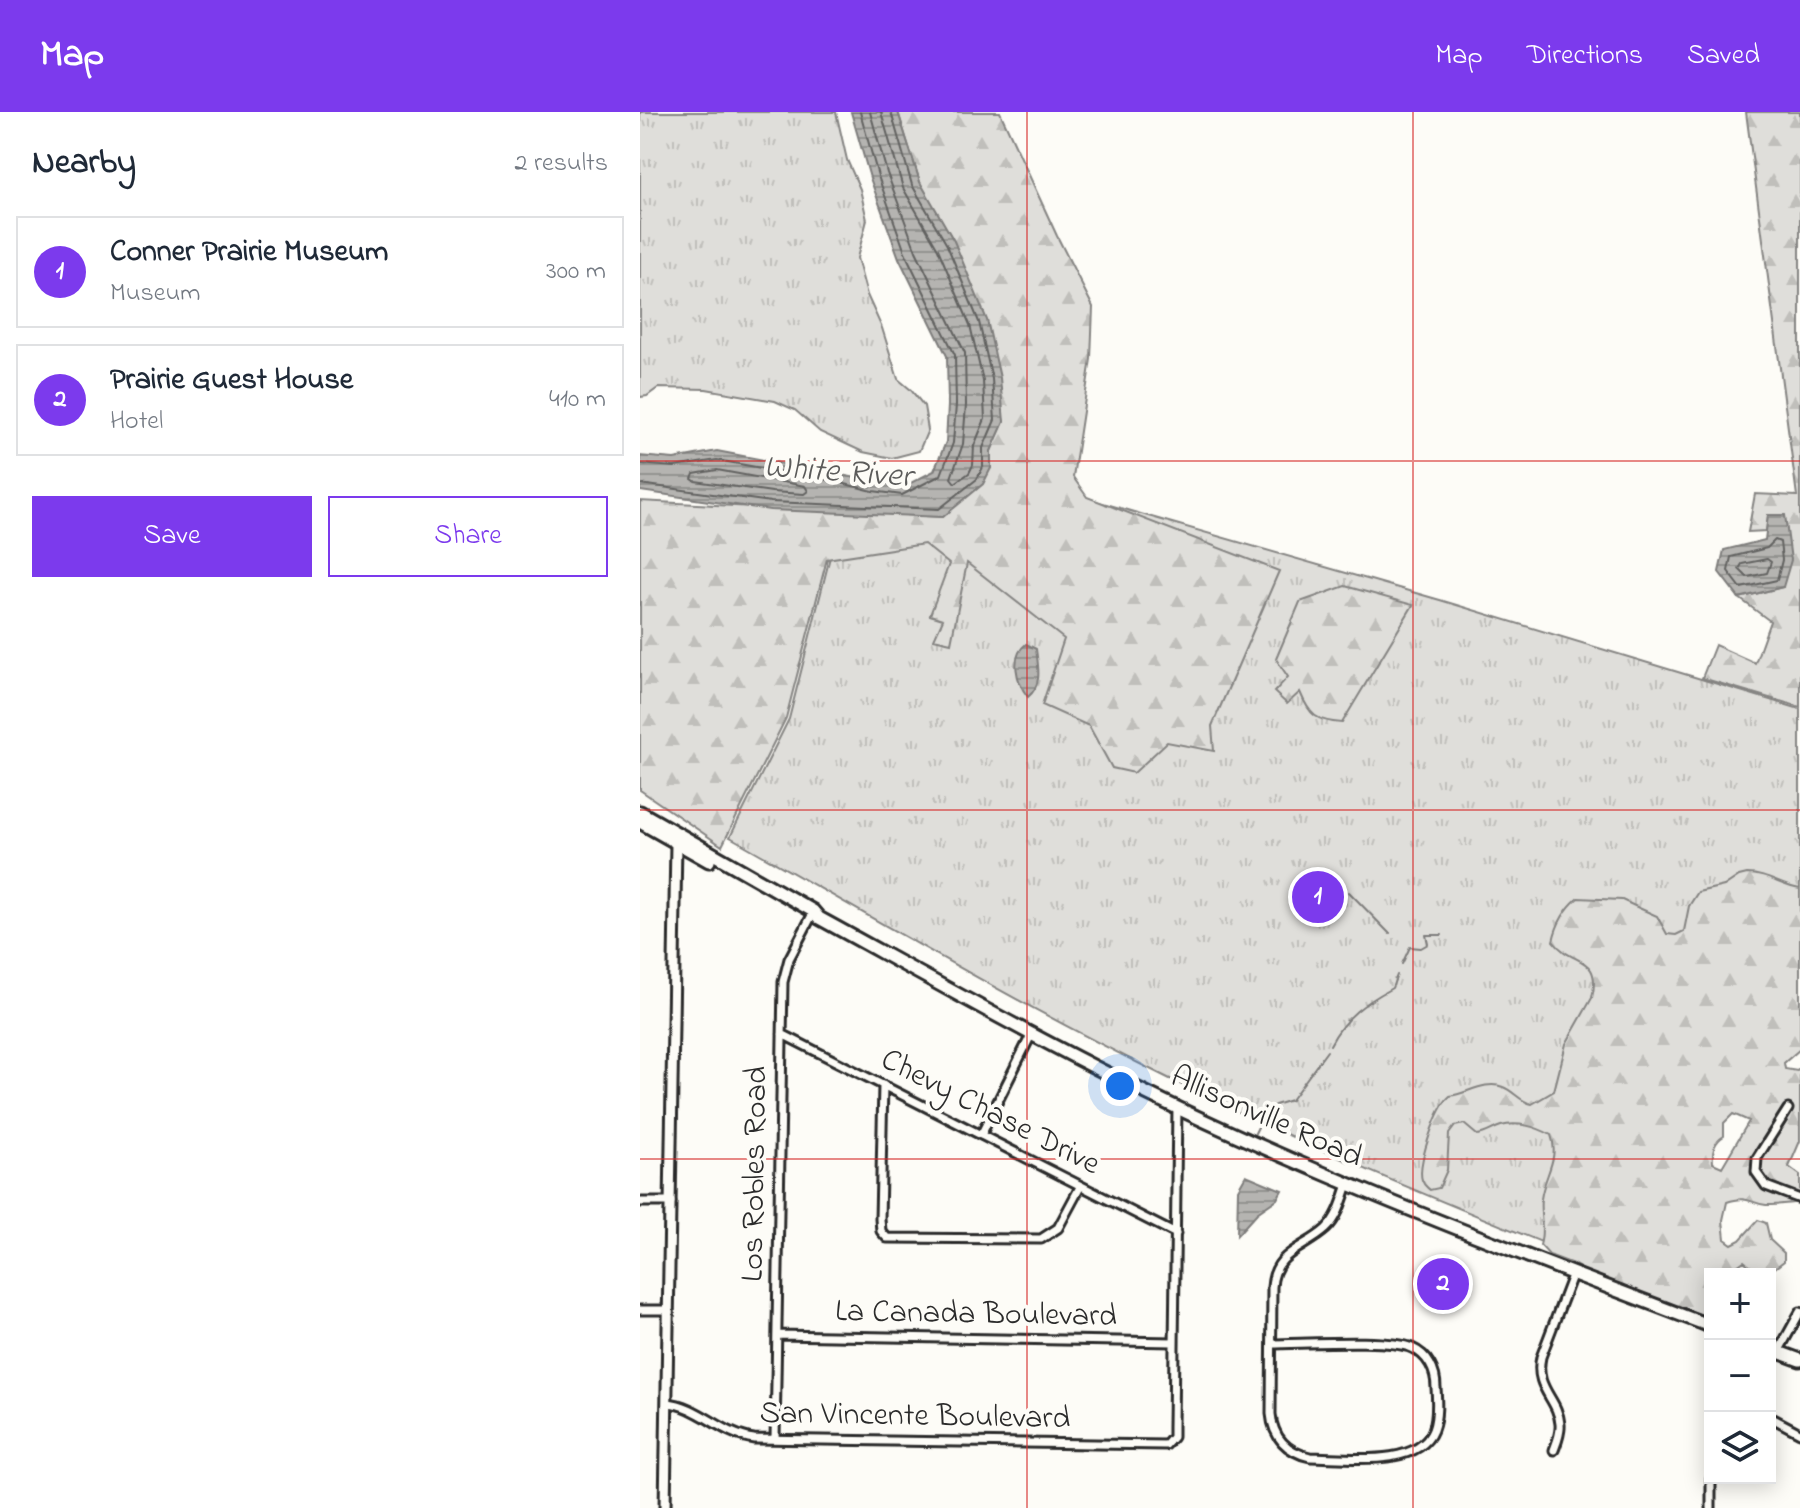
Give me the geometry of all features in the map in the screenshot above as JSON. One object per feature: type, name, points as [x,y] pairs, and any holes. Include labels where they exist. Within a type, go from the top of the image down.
[{"type":"main road","name":"Allisonville Road","points":[[640,812],[813,911],[815,917]]},
{"type":"main road","name":"Allisonville Road","points":[[640,822],[1031,1035],[1177,1107],[1419,1215],[1704,1324]]},
{"type":"main road","points":[[1776,1351],[1800,1360]]},
{"type":"street","points":[[665,1508],[676,843]]},
{"type":"street","name":"Los Robles Road","points":[[775,1439],[785,968],[815,917]]},
{"type":"street","name":"Chevy Chase Drive","points":[[782,1034],[1176,1234]]},
{"type":"street","points":[[981,1135],[1031,1035]]},
{"type":"street","points":[[883,1085],[880,1219],[881,1231],[887,1238],[1041,1239],[1058,1228],[1080,1187]]},
{"type":"street","points":[[1174,1342],[1177,1107]]},
{"type":"street","points":[[1788,1109],[1757,1158],[1756,1172],[1766,1186],[1800,1199]]},
{"type":"street","points":[[1272,1344],[1404,1345],[1416,1350],[1426,1358],[1435,1379],[1435,1424],[1429,1438],[1417,1450],[1402,1456],[1310,1457],[1291,1450],[1280,1440],[1272,1421],[1272,1344],[1272,1287],[1276,1269],[1287,1255],[1328,1228],[1348,1184]]},
{"type":"street","points":[[640,1202],[671,1202]]},
{"type":"street","points":[[1554,1450],[1560,1423],[1542,1385],[1539,1371],[1541,1357],[1573,1273]]},
{"type":"street","points":[[640,1310],[668,1310]]},
{"type":"street","points":[[1776,1347],[1800,1312]]},
{"type":"street","name":"La Canada Boulevard","points":[[777,1335],[1174,1342]]},
{"type":"street","name":"San Vincente Boulevard","points":[[667,1403],[685,1408],[735,1435],[775,1439],[1159,1446],[1169,1443],[1173,1433],[1174,1342]]},
{"type":"street","points":[[1776,1420],[1800,1433]]},
{"type":"street","points":[[1711,1484],[1711,1508]]},
{"type":"green space","points":[[640,112],[836,112],[847,160],[860,189],[867,220],[857,258],[867,295],[882,328],[898,379],[924,406],[928,430],[919,451],[892,458],[863,452],[820,432],[795,410],[775,401],[706,389],[658,388],[640,397]]},
{"type":"green space","points":[[898,112],[1000,112],[1093,307],[1091,359],[1073,477],[1087,497],[1279,571],[1212,726],[1214,751],[1167,742],[1134,773],[1112,768],[1089,726],[1042,705],[1064,639],[967,563],[951,643],[934,639],[943,619],[930,615],[949,564],[924,544],[827,559],[786,718],[722,846],[640,790],[640,501],[943,517],[991,468],[991,451],[1004,421]]},
{"type":"green space","points":[[1746,112],[1800,112],[1800,707],[1702,678],[1715,645],[1755,663],[1770,621],[1739,598],[1783,587],[1768,515],[1766,531],[1748,532],[1755,494],[1797,496]]},
{"type":"green space","points":[[1068,493],[1440,600],[1800,709],[1800,998],[1618,1273],[1332,1155],[1164,1076],[999,990],[730,837],[789,719],[835,537]]},
{"type":"green space","points":[[1345,586],[1413,605],[1342,723],[1315,716],[1300,692],[1287,704],[1274,692],[1288,677],[1276,659],[1300,602]]},
{"type":"green space","points":[[1747,874],[1800,889],[1800,1049],[1784,1063],[1785,1069],[1797,1071],[1800,1068],[1800,1141],[1789,1167],[1800,1175],[1800,1202],[1766,1205],[1744,1199],[1727,1202],[1723,1220],[1725,1239],[1732,1244],[1740,1240],[1758,1220],[1766,1223],[1770,1240],[1784,1253],[1784,1261],[1775,1268],[1752,1268],[1744,1261],[1734,1268],[1704,1268],[1704,1316],[1617,1284],[1603,1282],[1573,1264],[1549,1255],[1540,1245],[1541,1199],[1554,1152],[1551,1135],[1514,1124],[1477,1135],[1464,1124],[1455,1126],[1449,1134],[1447,1170],[1439,1188],[1430,1190],[1425,1186],[1421,1172],[1434,1123],[1450,1096],[1497,1085],[1532,1104],[1554,1091],[1566,1044],[1592,998],[1594,984],[1589,967],[1553,941],[1562,917],[1578,898],[1622,900],[1657,916],[1667,934],[1676,935],[1684,931],[1689,906],[1698,892],[1724,886]],"holes":[[[1733,1114],[1749,1121],[1722,1167],[1713,1163],[1714,1147],[1724,1136],[1724,1123]]]},
{"type":"water","points":[[851,112],[898,112],[920,182],[954,241],[987,320],[1000,378],[1004,422],[991,451],[991,468],[983,484],[943,517],[770,510],[640,491],[640,456],[674,459],[717,451],[903,487],[934,471],[946,442],[947,356],[899,258],[870,178]]},
{"type":"water","points":[[1768,515],[1785,515],[1791,560],[1783,587],[1739,598],[1719,572],[1724,550],[1765,540]]},
{"type":"water","points":[[1026,644],[1036,649],[1038,668],[1036,687],[1028,697],[1016,669],[1018,655]]},
{"type":"water","points":[[1246,1175],[1282,1190],[1277,1199],[1257,1213],[1237,1235],[1238,1189]]},
{"type":"waterway","points":[[1349,892],[1390,934]]},
{"type":"waterway","points":[[1402,964],[1410,947],[1421,948],[1428,944],[1426,935],[1442,935]]},
{"type":"waterway","points":[[1330,1045],[1356,1011],[1392,988],[1397,975]]},
{"type":"waterway","points":[[1255,1133],[1266,1111],[1291,1100],[1327,1051]]},
{"type":"place","name":"Conner Prairie Museum","points":[[1318,897]]},
{"type":"place","name":"Prairie Guest House","points":[[1443,1284]]},
{"type":"water label","name":"White River","points":[[838,473]]}]
